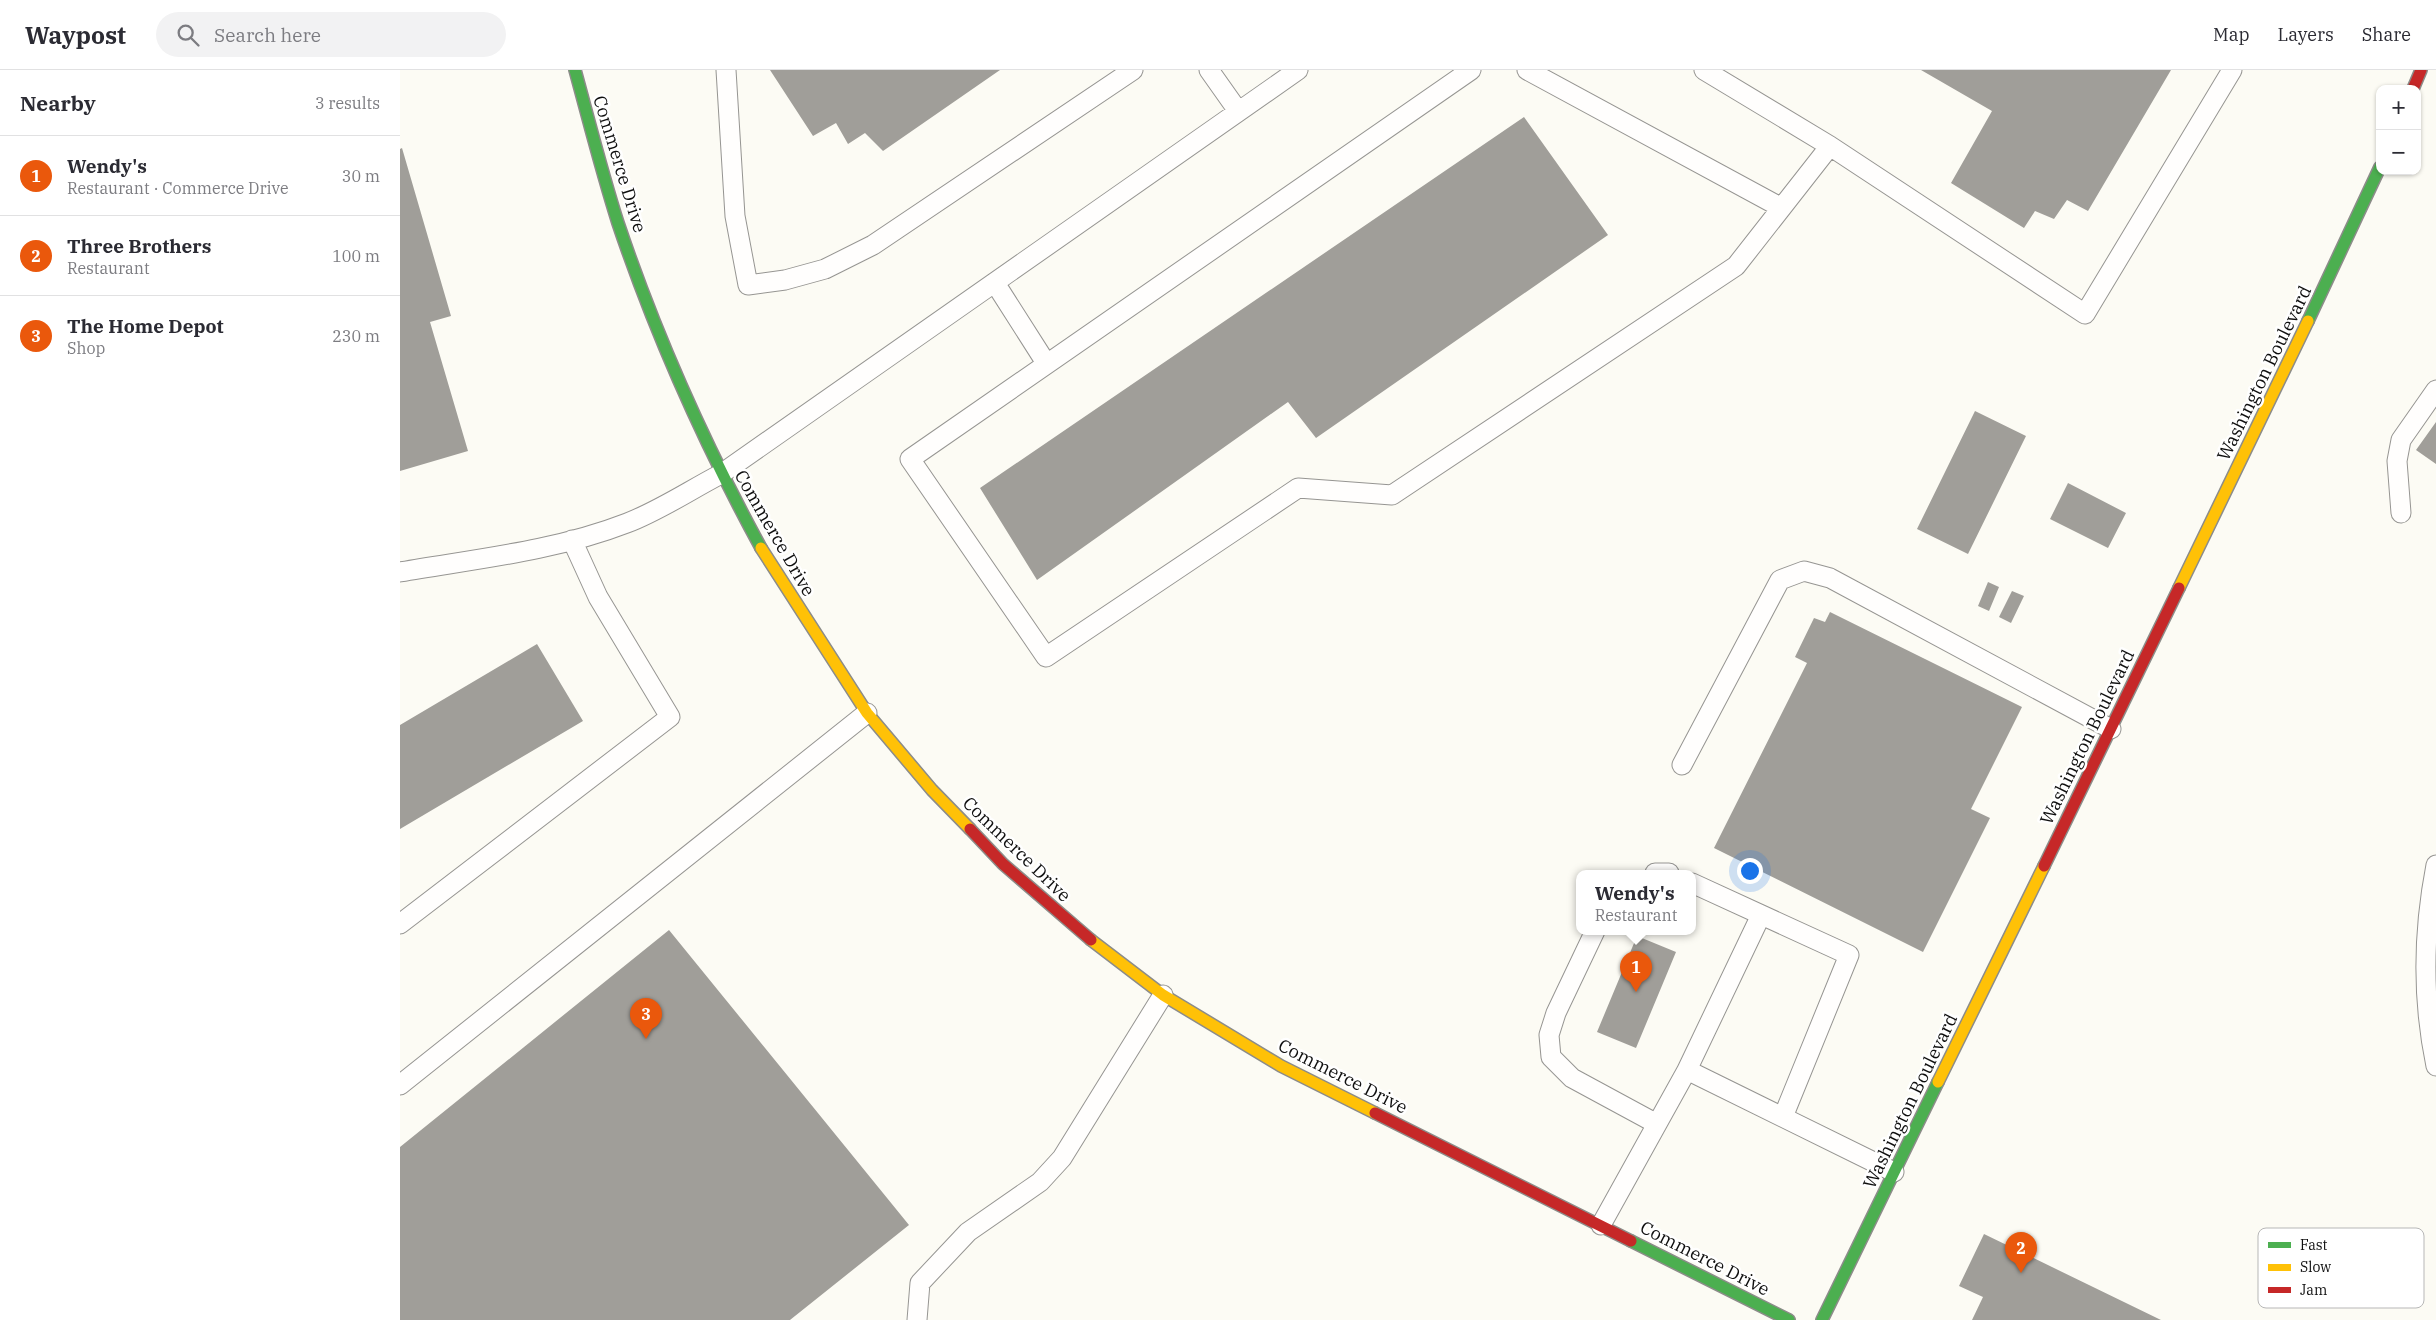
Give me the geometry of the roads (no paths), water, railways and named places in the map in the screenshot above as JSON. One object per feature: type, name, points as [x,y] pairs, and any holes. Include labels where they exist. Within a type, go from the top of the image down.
[{"type":"street","name":"Commerce Drive","points":[[574,70],[618,222],[669,360],[721,474],[763,552],[867,713],[932,790],[1003,864],[1083,934],[1163,995],[1281,1066],[1789,1320]]},
{"type":"street","points":[[2415,85],[2421,70]]},
{"type":"street","name":"Washington Boulevard","points":[[1822,1320],[2280,382],[2376,175]]},
{"type":"lane","points":[[726,70],[734,216],[748,285],[785,280],[825,269],[873,245],[1133,70]]},
{"type":"lane","points":[[1210,70],[1238,112]]},
{"type":"lane","points":[[400,572],[572,540],[628,523],[721,474],[1298,70]]},
{"type":"lane","points":[[1471,70],[910,459],[1046,657],[1298,488],[1392,495],[1736,266],[1780,207],[1830,146]]},
{"type":"lane","points":[[1527,70],[1780,207]]},
{"type":"lane","points":[[1704,70],[1830,146],[2085,314],[2232,70]]},
{"type":"lane","points":[[995,282],[1046,363]]},
{"type":"lane","points":[[2401,513],[2397,461],[2401,440],[2436,390]]},
{"type":"lane","points":[[400,924],[670,717],[598,597],[572,540]]},
{"type":"lane","points":[[1682,765],[1780,580],[1804,571],[1830,578],[2111,729]]},
{"type":"lane","points":[[400,1084],[867,713]]},
{"type":"lane","points":[[2436,864],[2428,902],[2424,967],[2426,1006],[2436,1066]]},
{"type":"lane","points":[[1696,884],[1849,955],[1783,1117]]},
{"type":"lane","points":[[1601,1226],[1687,1070],[1761,915]]},
{"type":"lane","points":[[1594,935],[1556,1013],[1549,1036],[1551,1057],[1572,1078],[1657,1124]]},
{"type":"lane","points":[[917,1320],[920,1283],[968,1232],[1040,1182],[1062,1158],[1163,995]]},
{"type":"lane","points":[[1687,1070],[1894,1172]]},
{"type":"place","name":"Wendy's","points":[[1636,992]]},
{"type":"place","name":"The Home Depot","points":[[646,1039]]},
{"type":"place","name":"Three Brothers","points":[[2021,1273]]}]
